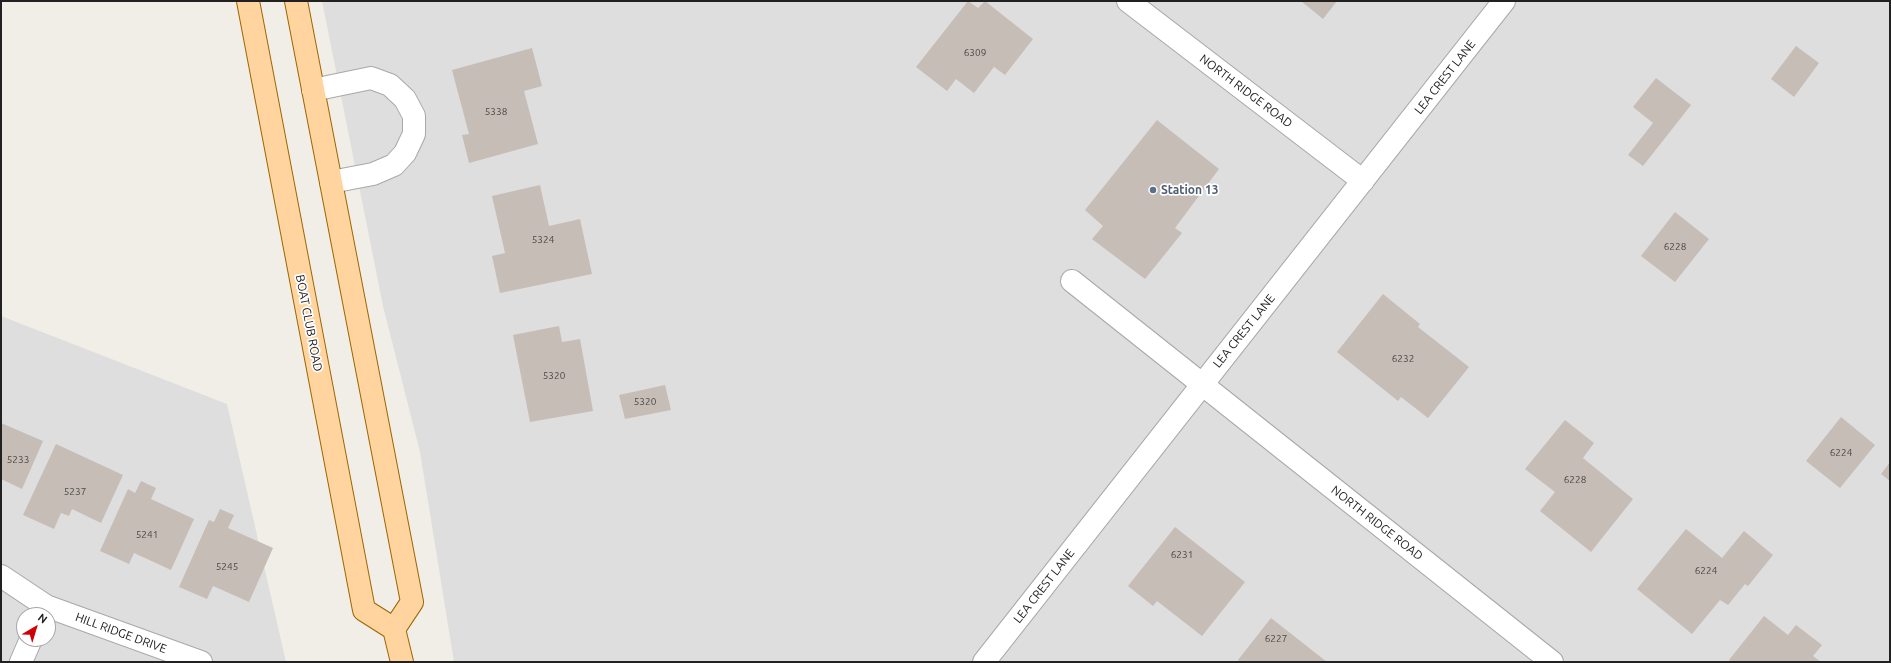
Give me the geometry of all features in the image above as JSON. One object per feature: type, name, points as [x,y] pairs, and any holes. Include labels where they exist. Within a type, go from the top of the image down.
[{"type":"main road","name":"BOAT CLUB ROAD","points":[[248,1],[364,610],[394,629]]},
{"type":"main road","points":[[296,1],[412,602],[394,629],[402,662]]},
{"type":"street","name":"NORTH RIDGE ROAD","points":[[1128,1],[1363,181]]},
{"type":"street","name":"LEA CREST LANE","points":[[984,662],[1504,1]]},
{"type":"street","points":[[313,90],[371,78],[390,85],[405,99],[414,116],[414,134],[405,153],[394,165],[373,174],[331,182]]},
{"type":"street","name":"NORTH RIDGE ROAD","points":[[1072,281],[1552,662]]},
{"type":"street","name":"HILL RIDGE DRIVE","points":[[1,576],[39,607]]},
{"type":"street","name":"HILL RIDGE DRIVE","points":[[56,615],[201,662]]},
{"type":"street","points":[[21,662],[28,647]]},
{"type":"shaded area","points":[[322,1],[1890,1],[1890,662],[454,662],[420,452],[383,306]]},
{"type":"shaded area","points":[[1,316],[227,404],[286,662],[1,662]]},
{"type":"building","points":[[968,1],[978,8],[985,1],[1033,39],[1005,75],[994,67],[974,93],[956,79],[947,91],[916,67]]},
{"type":"building","points":[[1301,1],[1337,1],[1323,19]]},
{"type":"building","points":[[1796,46],[1819,63],[1794,97],[1771,79]]},
{"type":"building","points":[[532,48],[542,86],[524,91],[538,144],[469,163],[462,135],[469,134],[452,70]]},
{"type":"building","points":[[1656,78],[1691,105],[1643,166],[1628,155],[1653,123],[1633,107]]},
{"type":"building","name":"Station 13","points":[[1157,120],[1219,169],[1175,228],[1182,233],[1145,279],[1092,239],[1103,226],[1085,210]]},
{"type":"building","points":[[540,185],[549,226],[580,219],[592,274],[500,293],[492,256],[505,253],[492,196]]},
{"type":"building","points":[[1675,212],[1709,239],[1675,282],[1641,256]]},
{"type":"building","points":[[1383,294],[1420,324],[1418,327],[1469,367],[1428,418],[1401,397],[1398,401],[1337,352]]},
{"type":"building","points":[[559,326],[562,342],[580,339],[593,411],[530,422],[513,335]]},
{"type":"building","points":[[665,385],[671,410],[625,419],[619,395]]},
{"type":"building","points":[[1841,417],[1875,445],[1840,488],[1806,461]]},
{"type":"building","points":[[1565,420],[1594,443],[1583,458],[1633,499],[1591,552],[1540,511],[1555,492],[1525,469]]},
{"type":"building","points":[[1,423],[43,441],[22,489],[1,479]]},
{"type":"building","points":[[56,444],[123,475],[101,523],[72,509],[69,516],[61,513],[54,529],[23,515]]},
{"type":"building","points":[[1890,462],[1890,481],[1881,474]]},
{"type":"building","points":[[141,481],[156,488],[151,499],[194,519],[171,570],[134,553],[129,564],[100,551],[128,489],[135,493]]},
{"type":"building","points":[[220,509],[234,515],[228,528],[273,548],[249,602],[213,586],[207,599],[179,587],[209,520],[214,522]]},
{"type":"building","points":[[1175,527],[1245,582],[1202,636],[1157,601],[1153,606],[1128,586]]},
{"type":"building","points":[[1686,529],[1722,558],[1744,531],[1773,555],[1748,586],[1745,584],[1728,605],[1720,600],[1692,634],[1637,589]]},
{"type":"building","points":[[1764,616],[1788,635],[1796,625],[1822,645],[1813,656],[1821,662],[1732,662],[1729,660]]},
{"type":"building","points":[[1271,618],[1327,662],[1240,662],[1238,660]]},
{"type":"place","name":"Station 13","points":[[1153,190]]}]
